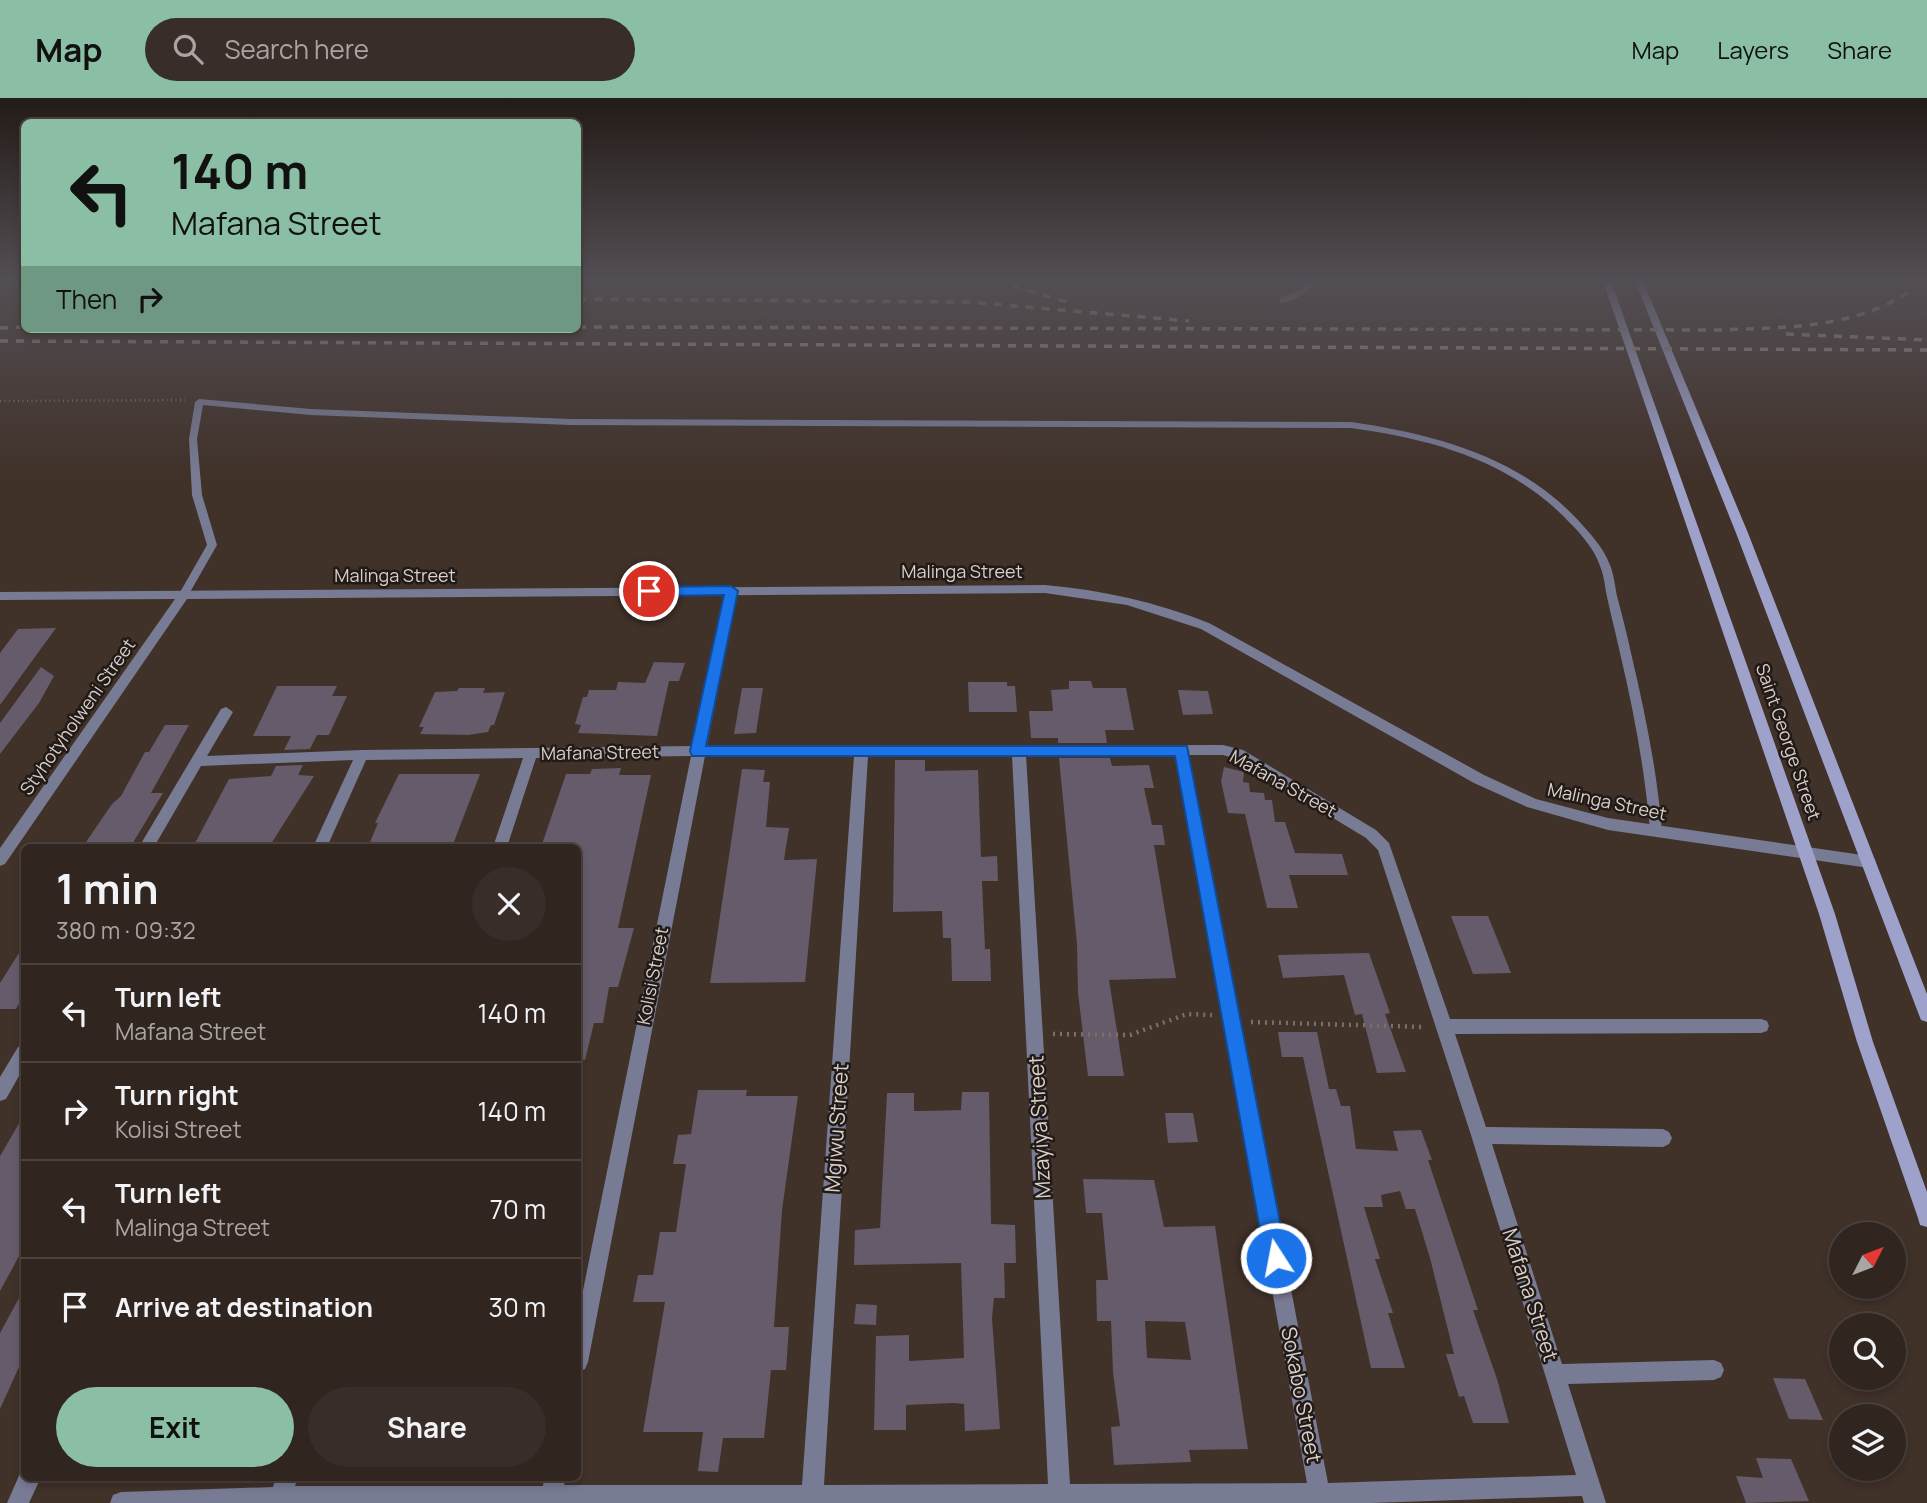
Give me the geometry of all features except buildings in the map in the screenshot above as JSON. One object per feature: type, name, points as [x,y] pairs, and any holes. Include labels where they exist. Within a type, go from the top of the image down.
[{"type":"main road","name":"Saint George Street","points":[[1630,347],[1827,914],[1865,1042],[1927,1218]]},
{"type":"main road","name":"Saint George Street","points":[[1666,347],[1742,533],[1927,1015]]},
{"type":"street","name":"Malinga Street","points":[[0,596],[1045,589],[1135,601],[1181,616],[1224,636],[1510,794],[1580,817],[1656,831],[1869,862]]},
{"type":"street","name":"Kolisi Street","points":[[581,1347],[697,751],[731,591]]},
{"type":"street","name":"Styhotyholweni Street","points":[[0,860],[184,594]]},
{"type":"street","points":[[148,844],[226,712]]},
{"type":"street","name":"Sokabo Street","points":[[1181,750],[1321,1499]]},
{"type":"street","name":"Mafana Street","points":[[197,761],[362,755],[697,751],[861,753],[1223,750],[1238,754],[1371,834],[1384,846],[1480,1135],[1592,1494]]},
{"type":"street","name":"Mzayiya Street","points":[[1019,751],[1060,1498]]},
{"type":"street","name":"Mgiwu Street","points":[[812,1499],[861,753]]},
{"type":"street","points":[[501,844],[531,754]]},
{"type":"street","points":[[321,844],[362,755]]},
{"type":"street","points":[[1445,1027],[1761,1026]]},
{"type":"street","points":[[0,1093],[21,1057]]},
{"type":"street","points":[[1480,1135],[1662,1138]]},
{"type":"street","name":"Mafana Street","points":[[1556,1374],[1714,1370]]},
{"type":"street","points":[[18,1503],[28,1481]]},
{"type":"street","points":[[121,1503],[282,1492],[552,1492],[812,1499],[1321,1499],[1592,1494]]},
{"type":"lane","points":[[184,594],[212,545],[197,495],[193,439],[198,402],[324,413],[571,422],[1351,425],[1397,431],[1439,441],[1493,462],[1521,477],[1567,516],[1598,552],[1605,564],[1635,686],[1654,796],[1656,831]]},
{"type":"path","points":[[0,401],[164,398],[198,402]]},
{"type":"path","points":[[1035,1033],[1130,1035],[1187,1014],[1209,1014],[1232,1021],[1445,1027]]},
{"type":"railway","points":[[1192,347],[1927,350]]},
{"type":"route","points":[[649,591],[731,591],[697,751],[861,753],[1181,750],[1276,1258]]}]
